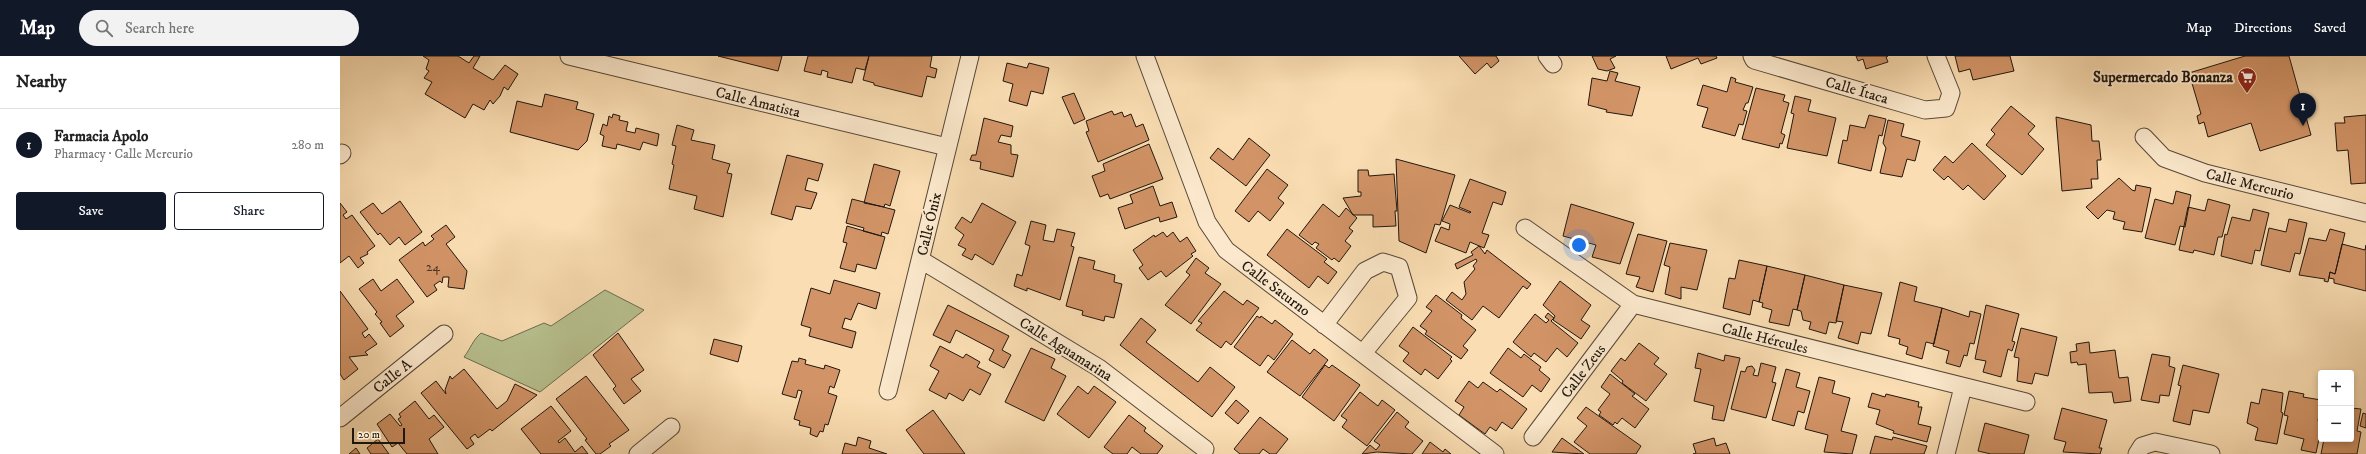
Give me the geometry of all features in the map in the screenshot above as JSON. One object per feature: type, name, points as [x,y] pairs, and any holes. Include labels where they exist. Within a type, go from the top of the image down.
[{"type":"street","name":"Calle Amatista","points":[[569,56],[947,147]]},
{"type":"street","name":"Calle Ónix","points":[[888,391],[970,56]]},
{"type":"street","name":"Calle Saturno","points":[[1145,56],[1207,222],[1226,250],[1495,454]]},
{"type":"street","name":"Calle Ítaca","points":[[1753,58],[1925,110],[1946,108],[1950,93],[1936,56]]},
{"type":"street","name":"Calle Mercurio","points":[[2144,137],[2164,158],[2205,173],[2366,213]]},
{"type":"street","name":"Calle Hércules","points":[[1525,228],[1632,304],[2026,402]]},
{"type":"street","name":"Calle Aguamarina","points":[[921,260],[1099,368],[1205,449]]},
{"type":"street","points":[[1324,325],[1365,271],[1383,262],[1398,267],[1408,298],[1363,353]]},
{"type":"street","name":"Calle Zeus","points":[[1533,437],[1632,304]]},
{"type":"street","name":"Calle A","points":[[340,418],[444,334]]},
{"type":"street","points":[[1946,454],[1963,387]]},
{"type":"street","points":[[638,454],[671,427]]},
{"type":"street","points":[[2137,454],[2142,446],[2156,442],[2211,454]]},
{"type":"green space","points":[[605,290],[644,310],[540,392],[464,357],[481,333],[502,341],[544,323],[551,326]]},
{"type":"building","points":[[423,56],[458,56],[469,63],[474,56],[480,56],[473,68],[493,80],[505,65],[518,74],[508,90],[504,87],[500,96],[493,104],[490,100],[484,110],[473,104],[465,118],[425,94],[432,82],[424,78],[429,71],[426,69],[429,60]]},
{"type":"building","points":[[718,56],[782,56],[778,71]]},
{"type":"building","points":[[808,56],[869,56],[865,70],[856,68],[852,83],[827,77],[828,72],[822,70],[821,75],[804,71]]},
{"type":"building","points":[[869,56],[932,56],[930,67],[937,69],[935,78],[927,76],[922,97],[874,85],[874,83],[863,80]]},
{"type":"building","points":[[1459,56],[1496,56],[1499,61],[1491,68],[1487,63],[1475,74]]},
{"type":"building","points":[[1592,56],[1616,56],[1610,59],[1615,68],[1607,71],[1598,69]]},
{"type":"building","points":[[1666,56],[1716,56],[1717,58],[1701,64],[1698,58],[1671,69]]},
{"type":"building","points":[[1856,56],[1888,56],[1886,57],[1888,62],[1866,69],[1863,59],[1858,61]]},
{"type":"building","points":[[1955,56],[2010,56],[2014,71],[1973,80],[1970,69],[1959,72]]},
{"type":"building","name":"Supermercado Bonanza","points":[[2245,56],[2289,56],[2311,135],[2260,151],[2251,123],[2208,137],[2204,122],[2199,124],[2197,116],[2201,114],[2189,73]]},
{"type":"building","points":[[1007,63],[1027,68],[1029,63],[1049,68],[1043,94],[1031,91],[1027,106],[1009,101],[1013,84],[1003,81]]},
{"type":"building","points":[[1610,71],[1618,73],[1615,81],[1640,87],[1632,116],[1606,112],[1607,110],[1588,105],[1592,78],[1607,81]]},
{"type":"building","points":[[1731,77],[1736,79],[1735,82],[1753,87],[1748,103],[1746,103],[1743,110],[1747,111],[1743,125],[1739,124],[1735,136],[1702,127],[1708,108],[1697,105],[1703,85],[1727,92]]},
{"type":"building","points":[[1756,88],[1785,95],[1783,101],[1789,103],[1781,133],[1785,135],[1779,148],[1742,139]]},
{"type":"building","points":[[1074,93],[1085,119],[1074,124],[1062,97]]},
{"type":"building","points":[[545,94],[578,102],[576,109],[594,114],[587,141],[578,150],[510,132],[517,101],[542,107]]},
{"type":"building","points":[[1795,96],[1811,100],[1808,111],[1836,118],[1827,156],[1787,148],[1794,114],[1791,113]]},
{"type":"building","points":[[2011,106],[2035,126],[2028,134],[2044,149],[2022,175],[1986,145],[1995,134],[1991,130]]},
{"type":"building","points":[[1112,111],[1114,115],[1122,112],[1124,117],[1131,114],[1136,127],[1143,124],[1149,140],[1098,162],[1086,132],[1089,131],[1086,121]]},
{"type":"building","points":[[613,114],[620,116],[619,120],[628,122],[626,131],[635,133],[636,128],[659,134],[657,146],[643,142],[640,150],[617,144],[616,149],[602,146],[604,136],[600,134],[603,124],[607,126],[609,116],[612,118]]},
{"type":"building","points":[[1869,115],[1886,119],[1882,136],[1879,135],[1871,171],[1838,163],[1843,140],[1847,141],[1850,125],[1865,128]]},
{"type":"building","points":[[2366,115],[2366,183],[2351,184],[2348,150],[2337,151],[2335,123],[2345,123],[2344,117]]},
{"type":"building","points":[[2056,117],[2091,125],[2092,141],[2099,141],[2101,160],[2097,160],[2098,179],[2091,179],[2092,188],[2062,191]]},
{"type":"building","points":[[984,118],[1013,126],[1011,137],[1001,135],[998,142],[1011,145],[1011,154],[1018,155],[1013,177],[980,169],[981,162],[970,160],[972,155],[976,155]]},
{"type":"building","points":[[1888,120],[1904,124],[1901,136],[1920,141],[1915,161],[1907,159],[1902,177],[1880,173],[1886,148],[1883,143]]},
{"type":"building","points":[[677,125],[694,130],[691,140],[715,145],[712,159],[730,164],[727,173],[732,174],[723,217],[694,209],[697,196],[669,189],[676,146],[672,145]]},
{"type":"building","points":[[1249,138],[1270,155],[1246,186],[1210,158],[1218,148],[1233,160]]},
{"type":"building","points":[[1972,143],[2006,176],[1984,200],[1968,185],[1963,190],[1948,176],[1944,180],[1933,170],[1945,156],[1953,163]]},
{"type":"building","points":[[1149,144],[1163,179],[1110,199],[1108,194],[1100,197],[1092,176],[1105,171],[1103,164]]},
{"type":"building","points":[[787,155],[823,164],[818,181],[808,178],[805,190],[817,193],[811,209],[796,206],[792,220],[771,214]]},
{"type":"building","points":[[1396,159],[1455,175],[1440,225],[1435,224],[1426,253],[1399,241]]},
{"type":"building","points":[[874,164],[900,171],[890,206],[885,204],[884,207],[864,203]]},
{"type":"building","points":[[1267,169],[1288,185],[1278,198],[1284,203],[1270,221],[1258,211],[1249,222],[1235,211]]},
{"type":"building","points":[[1358,170],[1368,170],[1369,176],[1394,174],[1397,211],[1395,211],[1396,226],[1373,227],[1373,215],[1353,215],[1343,198],[1361,196],[1361,192],[1358,192]]},
{"type":"building","points":[[2119,178],[2135,191],[2136,185],[2151,188],[2142,232],[2123,229],[2125,222],[2113,219],[2115,212],[2107,210],[2098,219],[2086,207]]},
{"type":"building","points":[[1470,179],[1506,192],[1502,205],[1493,202],[1482,233],[1489,235],[1484,248],[1470,242],[1466,253],[1435,241],[1441,227],[1449,230],[1450,224],[1442,221],[1450,205],[1470,213],[1471,212],[1459,207]]},
{"type":"building","points":[[1153,186],[1160,206],[1172,202],[1177,217],[1160,222],[1159,217],[1125,229],[1118,208],[1133,203],[1130,195]]},
{"type":"building","points":[[2176,191],[2191,195],[2185,227],[2180,226],[2175,245],[2145,238],[2155,199],[2173,204]]},
{"type":"building","points":[[852,199],[895,210],[888,234],[882,232],[881,236],[863,231],[864,228],[846,223]]},
{"type":"building","points":[[2208,199],[2230,205],[2222,237],[2218,237],[2214,255],[2194,250],[2193,253],[2179,250],[2188,207],[2205,211]]},
{"type":"building","points":[[400,201],[422,232],[405,245],[399,237],[390,245],[380,233],[378,235],[360,212],[373,203],[382,214]]},
{"type":"building","points":[[340,203],[347,212],[343,215],[346,219],[352,215],[375,246],[367,252],[368,254],[360,258],[364,263],[358,268],[349,256],[340,263]]},
{"type":"building","points":[[982,203],[1016,222],[993,265],[975,254],[972,260],[962,255],[966,249],[958,245],[964,235],[955,228],[962,217],[971,223]]},
{"type":"building","points":[[1323,204],[1339,217],[1346,208],[1357,218],[1349,228],[1353,231],[1345,241],[1351,246],[1339,262],[1334,258],[1332,260],[1316,248],[1319,244],[1315,242],[1312,245],[1299,235]]},
{"type":"building","points":[[1571,204],[1634,223],[1620,264],[1592,257],[1596,245],[1563,236]]},
{"type":"building","points":[[2253,209],[2269,213],[2260,251],[2255,250],[2252,264],[2221,256],[2225,234],[2227,235],[2232,217],[2250,221]]},
{"type":"building","points":[[2289,219],[2307,223],[2300,254],[2295,253],[2290,272],[2261,265],[2269,228],[2286,232]]},
{"type":"building","points":[[1031,221],[1046,225],[1043,240],[1054,242],[1057,229],[1075,233],[1071,246],[1074,247],[1060,300],[1027,288],[1027,291],[1014,286],[1017,274],[1022,276],[1030,246],[1025,244]]},
{"type":"building","points":[[446,225],[455,237],[446,244],[467,271],[464,289],[448,287],[449,277],[443,277],[442,283],[440,281],[434,285],[437,290],[427,297],[399,260],[423,242],[425,246],[434,239],[431,236]]},
{"type":"building","points":[[847,226],[885,237],[876,269],[857,264],[855,272],[840,268],[847,243],[843,242]]},
{"type":"building","points":[[1287,229],[1327,259],[1324,262],[1337,272],[1328,284],[1318,276],[1309,288],[1267,255]]},
{"type":"building","points":[[2330,229],[2345,233],[2335,274],[2330,272],[2328,282],[2324,281],[2325,279],[2299,275],[2309,238],[2326,241]]},
{"type":"building","points":[[1163,232],[1167,237],[1173,232],[1180,242],[1187,237],[1196,251],[1191,254],[1193,256],[1166,277],[1161,271],[1148,280],[1139,268],[1143,265],[1133,250],[1154,235],[1155,237]]},
{"type":"building","points":[[1638,234],[1667,241],[1653,292],[1636,287],[1640,277],[1626,274]]},
{"type":"building","points":[[1670,243],[1707,250],[1697,290],[1681,287],[1681,299],[1665,294],[1670,267],[1664,265]]},
{"type":"building","points":[[2342,244],[2365,250],[2366,245],[2366,291],[2334,283],[2334,279],[2329,278],[2330,272],[2335,274]]},
{"type":"building","points":[[1479,246],[1485,254],[1487,250],[1531,284],[1527,289],[1523,286],[1499,318],[1483,306],[1472,320],[1446,300],[1452,292],[1462,300],[1466,294],[1464,282],[1475,269],[1473,266],[1477,261],[1476,259],[1457,269],[1455,264],[1473,255],[1471,252]]},
{"type":"building","points":[[1079,257],[1095,261],[1093,269],[1115,275],[1114,282],[1122,284],[1114,318],[1105,316],[1104,321],[1082,315],[1083,311],[1066,306]]},
{"type":"building","points":[[1196,258],[1209,268],[1205,273],[1221,284],[1191,324],[1165,305],[1190,275],[1186,272]]},
{"type":"building","points":[[1739,260],[1767,266],[1759,302],[1753,300],[1750,315],[1723,308],[1729,278],[1735,279]]},
{"type":"building","points":[[1767,266],[1805,275],[1797,310],[1793,309],[1789,326],[1769,322],[1772,310],[1762,307],[1763,303],[1759,302]]},
{"type":"building","points":[[1805,275],[1844,285],[1836,323],[1829,322],[1826,334],[1809,329],[1811,322],[1803,320],[1801,311],[1797,310]]},
{"type":"building","points":[[373,279],[381,291],[397,279],[414,302],[396,316],[404,326],[390,337],[380,323],[382,322],[375,314],[377,312],[359,289]]},
{"type":"building","points":[[834,280],[880,293],[876,309],[858,303],[851,320],[845,318],[842,328],[856,332],[852,348],[809,336],[811,328],[801,325],[811,288],[830,294]]},
{"type":"building","points":[[1560,281],[1591,305],[1581,320],[1590,326],[1581,339],[1553,320],[1555,316],[1543,305]]},
{"type":"building","points":[[1900,282],[1917,287],[1914,301],[1942,308],[1934,344],[1926,342],[1922,359],[1906,354],[1908,347],[1899,344],[1900,339],[1888,336]]},
{"type":"building","points":[[1844,285],[1882,293],[1871,334],[1861,332],[1858,344],[1838,338],[1843,322],[1836,321]]},
{"type":"building","points":[[340,291],[368,329],[362,333],[365,338],[369,334],[377,344],[365,352],[368,355],[349,357],[358,369],[344,380],[340,374]]},
{"type":"building","points":[[1224,291],[1243,305],[1247,300],[1259,308],[1231,345],[1226,341],[1221,348],[1196,330],[1202,323],[1198,321]]},
{"type":"building","points":[[1436,295],[1462,315],[1461,318],[1476,330],[1463,346],[1468,350],[1461,359],[1425,334],[1427,331],[1420,326],[1432,311],[1426,307]]},
{"type":"building","points":[[948,305],[1009,336],[1002,350],[1011,355],[1004,368],[989,360],[994,350],[956,330],[950,343],[933,335]]},
{"type":"building","points":[[1986,305],[2019,314],[2012,341],[2015,342],[2012,351],[2008,349],[2001,377],[1983,372],[1986,361],[1975,359]]},
{"type":"building","points":[[1942,308],[1969,317],[1970,311],[1981,314],[1974,344],[1970,343],[1967,356],[1964,355],[1960,367],[1946,363],[1949,351],[1933,346]]},
{"type":"building","points":[[1548,313],[1554,318],[1551,321],[1578,343],[1567,357],[1557,348],[1546,362],[1534,353],[1531,357],[1513,342],[1535,314],[1546,323],[1549,320],[1545,317]]},
{"type":"building","points":[[1257,316],[1260,318],[1261,316],[1272,324],[1275,320],[1293,334],[1274,360],[1268,355],[1260,366],[1234,347]]},
{"type":"building","points":[[1141,318],[1156,330],[1146,342],[1198,382],[1210,367],[1235,387],[1212,417],[1120,345]]},
{"type":"building","points":[[1413,327],[1452,357],[1450,359],[1452,361],[1438,379],[1425,369],[1421,375],[1403,361],[1409,353],[1399,346]]},
{"type":"building","points":[[2021,328],[2057,337],[2048,376],[2035,373],[2032,384],[2017,381],[2019,358],[2014,357]]},
{"type":"building","points":[[618,333],[644,370],[631,379],[641,391],[624,404],[613,389],[616,386],[593,355]]},
{"type":"building","points":[[714,339],[742,346],[738,362],[710,354]]},
{"type":"building","points":[[1292,340],[1310,354],[1314,349],[1328,360],[1300,396],[1267,372]]},
{"type":"building","points":[[2089,342],[2090,353],[2115,350],[2119,378],[2128,377],[2131,401],[2114,403],[2112,392],[2089,393],[2086,364],[2078,365],[2077,362],[2071,363],[2070,352],[2077,351],[2076,344]]},
{"type":"building","points":[[1639,343],[1659,358],[1654,364],[1667,374],[1646,401],[1622,383],[1623,381],[1611,371],[1621,358],[1625,361]]},
{"type":"building","points":[[940,346],[963,358],[966,354],[980,362],[977,367],[991,374],[980,395],[970,389],[963,401],[949,393],[946,399],[929,390],[939,371],[930,366]]},
{"type":"building","points":[[1031,348],[1055,359],[1051,368],[1066,376],[1044,421],[1005,402]]},
{"type":"building","points":[[1508,348],[1521,358],[1524,354],[1541,367],[1539,370],[1550,379],[1541,392],[1532,385],[1523,397],[1490,373]]},
{"type":"building","points":[[1698,353],[1724,361],[1725,355],[1740,358],[1724,421],[1712,419],[1714,406],[1694,401],[1701,369],[1695,368]]},
{"type":"building","points":[[2152,354],[2170,357],[2169,366],[2175,368],[2169,396],[2160,395],[2159,403],[2141,400]]},
{"type":"building","points":[[799,358],[806,360],[805,364],[824,369],[825,365],[840,370],[834,388],[830,386],[828,393],[837,396],[828,425],[825,424],[823,432],[820,431],[817,437],[810,434],[811,428],[799,425],[800,421],[794,419],[802,391],[798,390],[796,398],[782,394],[792,361],[798,362]]},
{"type":"building","points":[[1761,363],[1776,367],[1772,382],[1776,383],[1766,418],[1731,409],[1741,371],[1745,372],[1747,367],[1752,366],[1755,370],[1753,375],[1758,376]]},
{"type":"building","points":[[1325,365],[1329,368],[1332,365],[1360,385],[1334,421],[1302,397]]},
{"type":"building","points":[[2183,365],[2219,374],[2209,413],[2193,410],[2190,425],[2173,421],[2181,386],[2178,385]]},
{"type":"building","points":[[464,369],[497,409],[507,401],[515,384],[537,395],[492,431],[490,429],[478,438],[475,434],[470,438],[474,444],[467,449],[421,393],[436,381],[446,394],[445,390],[450,376],[452,379]]},
{"type":"building","points":[[1786,369],[1800,373],[1796,387],[1810,391],[1804,413],[1798,411],[1794,426],[1772,420]]},
{"type":"building","points":[[1610,374],[1635,394],[1632,396],[1649,409],[1635,428],[1622,418],[1617,424],[1615,422],[1613,425],[1599,415],[1601,412],[1598,410],[1610,394],[1601,387]]},
{"type":"building","points":[[586,376],[629,430],[609,444],[611,446],[600,454],[596,454],[585,440],[587,439],[556,399]]},
{"type":"building","points":[[1819,377],[1835,381],[1832,393],[1850,398],[1841,431],[1857,435],[1852,454],[1824,452],[1828,435],[1805,429]]},
{"type":"building","points":[[1469,381],[1478,388],[1483,382],[1497,392],[1500,389],[1527,409],[1512,429],[1502,422],[1496,431],[1490,427],[1485,434],[1459,415],[1464,407],[1455,401]]},
{"type":"building","points":[[1078,386],[1088,394],[1094,386],[1116,402],[1089,438],[1057,414]]},
{"type":"building","points":[[2262,389],[2283,393],[2281,412],[2283,413],[2277,444],[2255,440],[2258,428],[2247,423],[2251,402],[2259,404]]},
{"type":"building","points":[[2289,391],[2304,394],[2303,397],[2318,400],[2318,442],[2316,453],[2301,450],[2304,439],[2284,434],[2288,416],[2284,415]]},
{"type":"building","points":[[1360,392],[1378,406],[1382,400],[1395,410],[1367,446],[1342,427],[1347,420],[1341,416]]},
{"type":"building","points":[[1872,393],[1885,397],[1886,394],[1919,402],[1918,407],[1922,407],[1918,424],[1931,427],[1927,442],[1893,433],[1894,431],[1876,424],[1880,410],[1868,407]]},
{"type":"building","points":[[1236,400],[1249,411],[1238,424],[1225,413]]},
{"type":"building","points":[[415,401],[429,419],[434,415],[444,427],[429,439],[438,454],[407,454],[398,443],[392,447],[377,424],[390,414],[400,426],[402,425],[398,419],[401,417],[399,414]]},
{"type":"building","points":[[551,406],[571,431],[558,441],[559,443],[565,438],[575,452],[582,446],[588,454],[541,454],[521,429]]},
{"type":"building","points":[[1586,407],[1641,446],[1636,454],[1590,454],[1574,442],[1587,426],[1577,418]]},
{"type":"building","points":[[2062,408],[2107,420],[2099,448],[2102,448],[2100,454],[2063,452],[2066,442],[2054,439]]},
{"type":"building","points":[[2354,408],[2361,409],[2357,431],[2361,432],[2357,454],[2321,454],[2323,442],[2354,442]]},
{"type":"building","points":[[933,410],[965,454],[924,454],[906,430]]},
{"type":"building","points":[[1397,412],[1409,422],[1405,427],[1423,441],[1412,454],[1377,452],[1362,454],[1370,445],[1376,450],[1380,445],[1374,441]]},
{"type":"building","points":[[2363,413],[2366,414],[2366,428],[2360,426]]},
{"type":"building","points":[[1129,415],[1146,428],[1144,431],[1163,446],[1157,454],[1141,454],[1132,447],[1127,454],[1113,454],[1104,447]]},
{"type":"building","points":[[1260,417],[1288,439],[1276,454],[1270,454],[1263,449],[1259,454],[1240,454],[1234,449]]},
{"type":"building","points":[[1985,423],[2029,435],[2024,454],[1991,454],[1978,451]]},
{"type":"building","points":[[1875,436],[1892,440],[1893,437],[1927,446],[1924,454],[1870,454]]},
{"type":"building","points":[[858,437],[871,441],[869,448],[887,454],[842,454],[845,443],[856,446]]},
{"type":"building","points":[[1562,438],[1584,454],[1552,452]]},
{"type":"building","points":[[1714,438],[1716,446],[1726,443],[1730,454],[1693,454],[1696,453],[1693,444]]},
{"type":"building","points":[[378,439],[389,454],[371,454],[367,448]]},
{"type":"building","points":[[1430,442],[1443,452],[1445,449],[1451,454],[1422,454]]},
{"type":"building","points":[[356,448],[360,454],[349,454]]},
{"type":"place","name":"Supermercado Bonanza","points":[[2247,94]]},
{"type":"place","name":"Farmacia Apolo","points":[[2303,126]]}]
